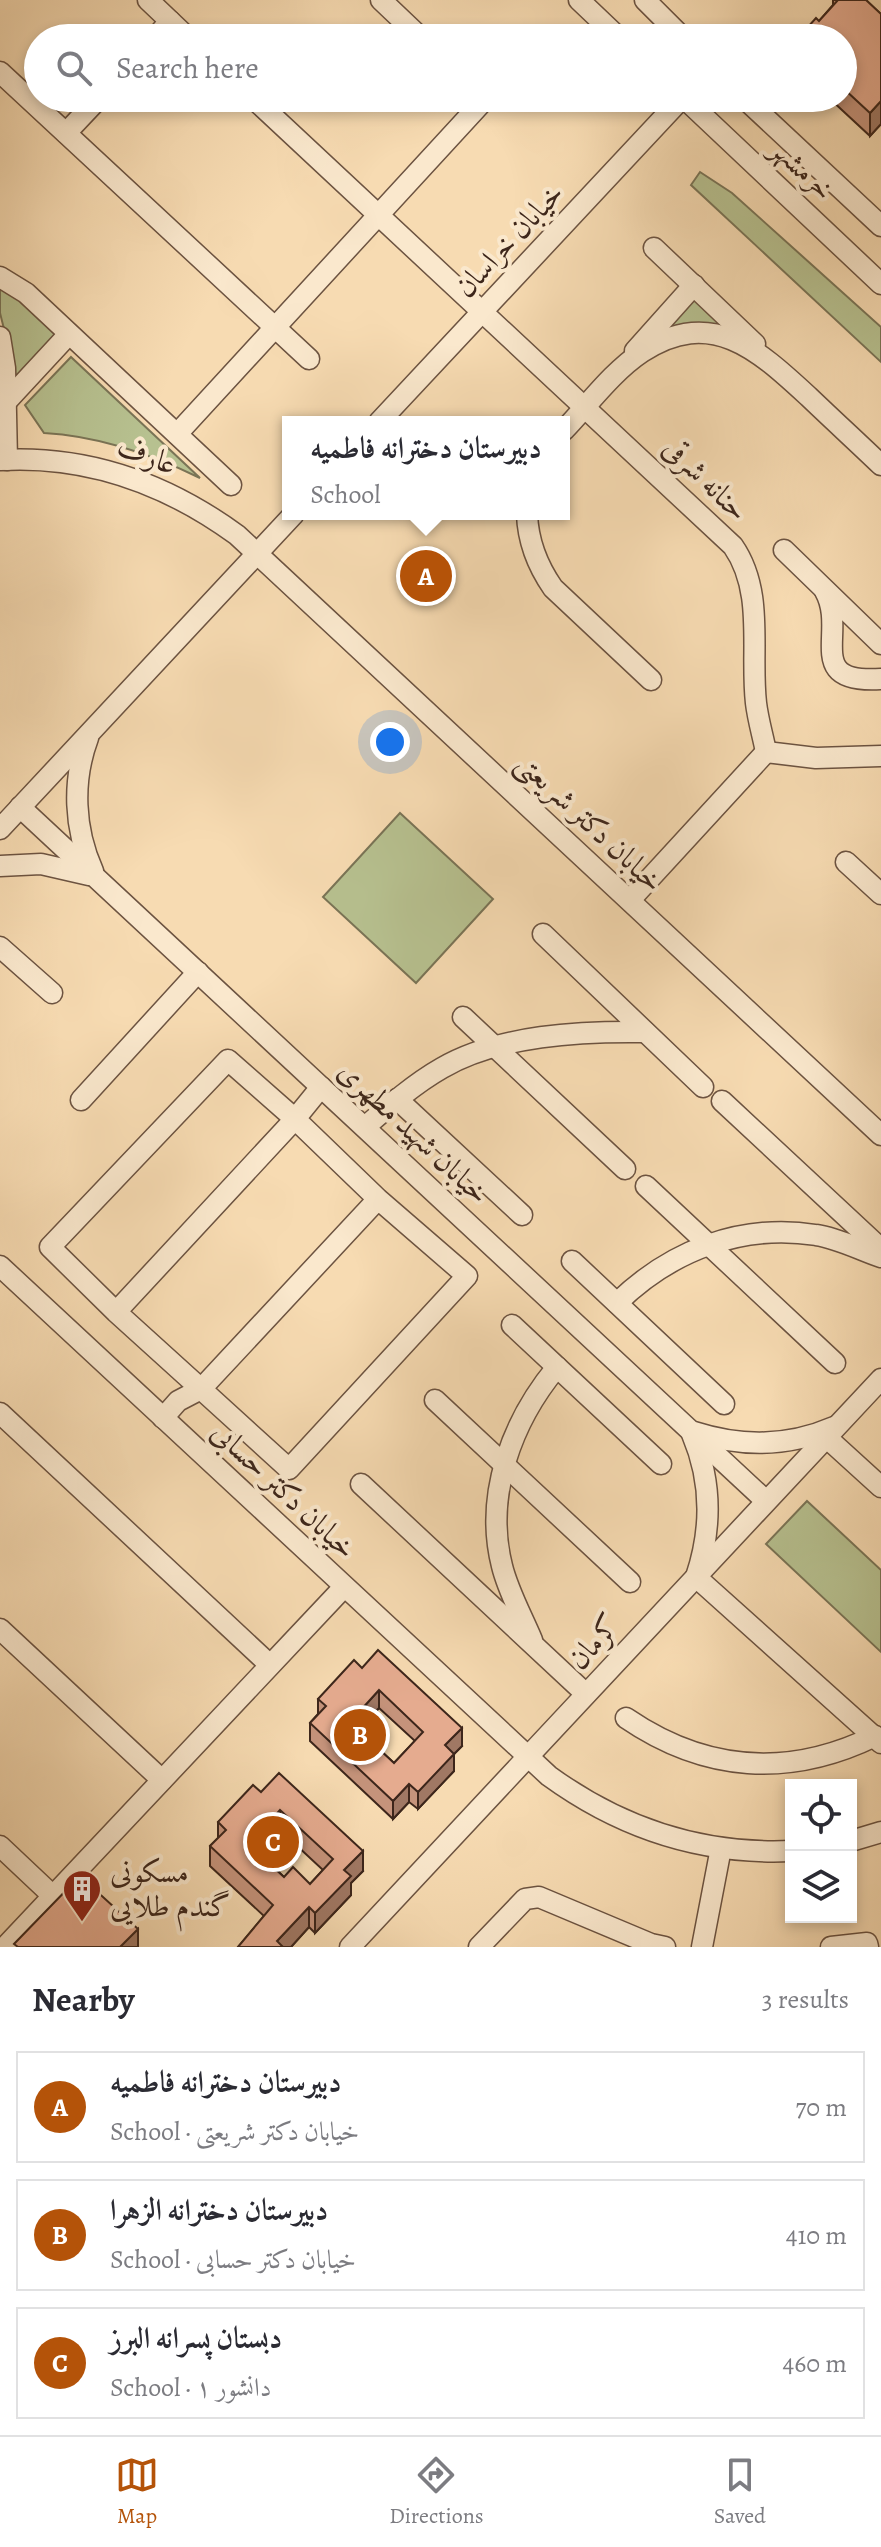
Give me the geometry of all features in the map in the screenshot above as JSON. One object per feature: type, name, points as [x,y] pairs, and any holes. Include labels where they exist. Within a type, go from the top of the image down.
[{"type":"street","points":[[148,0],[173,24]]},
{"type":"street","points":[[381,0],[406,24]]},
{"type":"street","points":[[579,0],[604,24]]},
{"type":"street","points":[[645,0],[669,24]]},
{"type":"street","points":[[167,24],[170,21]]},
{"type":"street","points":[[0,72],[24,94]]},
{"type":"street","points":[[43,112],[309,359]]},
{"type":"street","points":[[66,133],[86,112]]},
{"type":"street","name":"حنانه شرقی","points":[[268,112],[726,538],[745,564],[752,595],[756,703],[766,752]]},
{"type":"street","points":[[177,434],[473,112]]},
{"type":"street","name":"خیابان خراسان","points":[[385,416],[670,112]]},
{"type":"street","name":"خرمشهر","points":[[698,112],[881,284]]},
{"type":"street","name":"خرمشهر","points":[[759,112],[881,226]]},
{"type":"street","points":[[654,248],[881,465]]},
{"type":"street","points":[[0,277],[26,293],[231,485]]},
{"type":"street","points":[[570,424],[694,285]]},
{"type":"street","points":[[6,402],[69,334]]},
{"type":"street","points":[[620,370],[653,346],[697,334],[742,343],[768,359]]},
{"type":"street","points":[[0,337],[5,368],[4,460]]},
{"type":"street","name":"عارف","points":[[4,460],[75,464],[133,478],[187,502],[258,553]]},
{"type":"street","points":[[8,813],[91,731],[288,520]]},
{"type":"street","points":[[528,520],[532,548],[553,588],[651,680]]},
{"type":"street","points":[[784,550],[824,589],[830,603],[842,617],[878,636]]},
{"type":"street","name":"خیابان دکتر شریعتی","points":[[258,553],[881,1135]]},
{"type":"street","points":[[842,617],[832,656],[837,668],[852,679],[881,679]]},
{"type":"street","points":[[91,731],[82,759],[77,805],[83,842],[97,878]]},
{"type":"street","points":[[630,900],[766,752],[816,758],[881,756]]},
{"type":"street","name":"خیابان شهید مطهری","points":[[8,813],[97,878],[766,1501]]},
{"type":"street","points":[[846,862],[881,894]]},
{"type":"street","points":[[0,866],[41,864],[97,878]]},
{"type":"street","points":[[543,934],[703,1087]]},
{"type":"street","points":[[0,947],[52,993]]},
{"type":"street","points":[[81,1100],[198,972]]},
{"type":"street","points":[[602,1031],[608,997]]},
{"type":"street","points":[[463,1017],[625,1169]]},
{"type":"street","points":[[365,1127],[397,1099],[444,1067],[495,1047],[566,1034],[645,1032]]},
{"type":"street","points":[[228,1060],[295,1119],[378,1199],[467,1276],[289,1469],[116,1312],[50,1247],[228,1060]]},
{"type":"street","points":[[116,1312],[321,1087]]},
{"type":"street","points":[[397,1099],[522,1215]]},
{"type":"street","points":[[722,1101],[881,1249]]},
{"type":"street","points":[[646,1186],[835,1363]]},
{"type":"street","points":[[163,1418],[178,1401],[201,1389],[378,1199]]},
{"type":"street","points":[[820,1235],[829,1200]]},
{"type":"street","points":[[617,1303],[650,1274],[708,1244],[752,1234],[820,1235],[881,1257]]},
{"type":"street","points":[[572,1261],[724,1404]]},
{"type":"street","name":"خیابان دکتر حسابی","points":[[0,1266],[527,1758],[573,1794],[625,1822],[682,1841],[721,1848],[785,1851]]},
{"type":"street","points":[[512,1325],[661,1464]]},
{"type":"street","points":[[535,1647],[502,1568],[498,1506],[504,1465],[520,1423],[557,1367]]},
{"type":"street","name":"کرمان","points":[[350,1947],[881,1379]]},
{"type":"street","points":[[435,1400],[630,1582]]},
{"type":"street","points":[[0,1413],[270,1665]]},
{"type":"street","points":[[690,1430],[727,1441],[765,1443],[832,1431],[881,1487]]},
{"type":"street","points":[[690,1430],[701,1458],[708,1503],[706,1541],[696,1577],[878,1740]]},
{"type":"street","points":[[361,1484],[586,1694]]},
{"type":"street","points":[[472,1588],[502,1568]]},
{"type":"street","points":[[5,1947],[344,1587]]},
{"type":"street","points":[[0,1629],[162,1780]]},
{"type":"street","points":[[626,1718],[646,1732],[689,1752],[760,1764],[796,1762],[878,1740]]},
{"type":"street","points":[[857,1839],[881,1832]]},
{"type":"street","points":[[0,1846],[53,1896]]},
{"type":"street","points":[[702,1947],[721,1848]]},
{"type":"street","points":[[479,1947],[525,1899],[532,1896],[665,1947]]},
{"type":"street","points":[[831,1947],[867,1943],[868,1947]]},
{"type":"green space","points":[[700,172],[732,193],[881,327],[881,362],[691,185]]},
{"type":"green space","points":[[0,285],[22,298],[61,336],[16,377],[0,313]]},
{"type":"green space","points":[[694,292],[738,333],[664,332]]},
{"type":"green space","points":[[71,357],[200,478],[124,448],[85,438],[44,433],[25,405]]},
{"type":"green space","points":[[400,813],[493,899],[416,983],[323,897]]},
{"type":"green space","points":[[807,1501],[881,1570],[881,1652],[766,1544]]},
{"type":"building","points":[[838,0],[866,0],[881,14],[881,101],[870,113],[857,101],[857,24],[811,24],[816,18],[819,21]]},
{"type":"building","points":[[378,1650],[462,1728],[445,1745],[454,1754],[418,1792],[409,1784],[393,1801],[310,1723],[326,1706],[318,1699],[354,1660],[362,1668]],"holes":[[[379,1690],[423,1732],[394,1763],[350,1722]]]},
{"type":"building","points":[[279,1773],[363,1851],[344,1870],[351,1876],[315,1913],[309,1907],[277,1941],[283,1947],[238,1947],[273,1905],[210,1846],[226,1830],[218,1822],[253,1785],[261,1792]],"holes":[[[280,1810],[333,1859],[310,1884],[293,1867],[284,1877],[260,1855],[269,1845],[258,1835]]]},
{"type":"building","points":[[80,1876],[138,1929],[120,1947],[18,1947],[14,1944]]},
{"type":"place","name":"دبیرستان دخترانه فاطمیه","points":[[426,576]]},
{"type":"place","name":"دبیرستان دخترانه الزهرا","points":[[360,1735]]},
{"type":"place","name":"دبستان پسرانه البرز","points":[[273,1842]]},
{"type":"place","name":"مسکونی گندم طلایی","points":[[82,1923]]}]
